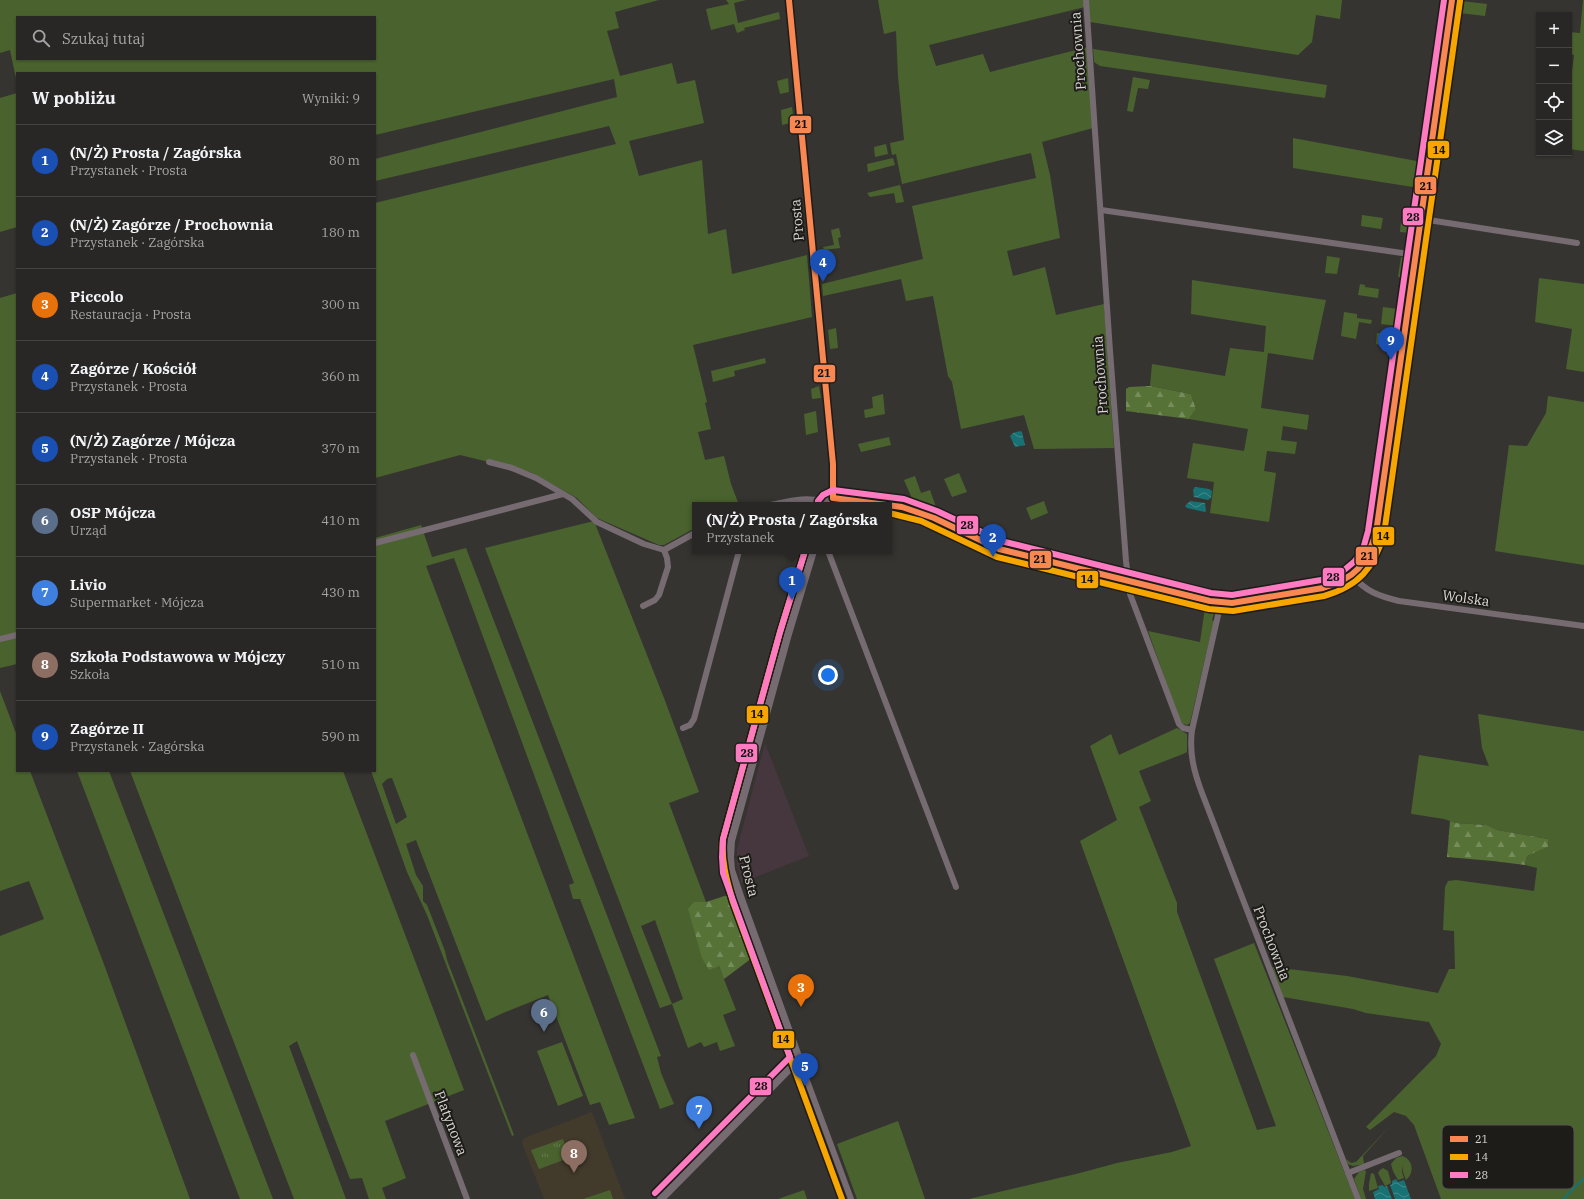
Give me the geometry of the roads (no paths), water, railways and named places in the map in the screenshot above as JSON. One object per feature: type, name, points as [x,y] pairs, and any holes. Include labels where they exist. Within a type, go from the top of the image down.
[{"type":"street","name":"Prosta","points":[[789,0],[833,464],[828,502]]},
{"type":"street","name":"Prochownia","points":[[1086,0],[1110,363],[1124,542],[1130,594],[1176,718],[1183,728],[1192,730]]},
{"type":"street","points":[[892,506],[912,510],[935,519],[972,538],[1000,548],[1210,601],[1243,601],[1323,588],[1344,581],[1352,575],[1369,555],[1376,532],[1422,219],[1452,0]]},
{"type":"street","points":[[1101,210],[1416,255]]},
{"type":"street","points":[[1422,219],[1577,243]]},
{"type":"street","points":[[490,462],[512,468],[536,478],[582,507],[597,522],[644,544],[664,550],[692,535]]},
{"type":"street","points":[[376,543],[563,494]]},
{"type":"street","points":[[785,502],[805,498],[815,498],[828,502]]},
{"type":"street","points":[[643,606],[655,600],[659,595],[668,566],[664,550]]},
{"type":"street","points":[[683,728],[690,725],[694,719],[738,554]]},
{"type":"street","name":"Prosta","points":[[812,554],[788,634],[733,834],[730,857],[731,870],[741,899],[851,1199]]},
{"type":"street","points":[[829,554],[956,886]]},
{"type":"street","name":"Wolska","points":[[1352,575],[1360,584],[1376,595],[1399,601],[1584,626]]},
{"type":"street","name":"Prochownia","points":[[1221,602],[1192,730],[1191,756],[1196,778],[1358,1199]]},
{"type":"street","points":[[0,639],[16,635]]},
{"type":"street","name":"Platynowa","points":[[413,1055],[467,1199]]},
{"type":"street","points":[[661,1199],[799,1059]]},
{"type":"street","points":[[1348,1173],[1399,1153]]},
{"type":"water","points":[[1020,431],[1022,432],[1025,445],[1015,447],[1010,436],[1013,433]]},
{"type":"water","points":[[1195,487],[1209,489],[1212,491],[1211,498],[1208,500],[1194,497],[1193,490]]},
{"type":"water","points":[[1190,501],[1205,503],[1206,511],[1187,508],[1185,506]]},
{"type":"water","points":[[1396,1179],[1398,1182],[1404,1180],[1411,1199],[1395,1199],[1390,1185],[1392,1184],[1392,1181]]},
{"type":"water","points":[[1383,1185],[1384,1187],[1387,1186],[1392,1199],[1375,1199],[1373,1192],[1379,1189],[1378,1186]]},
{"type":"waterway","points":[[1574,1188],[1584,1178]]},
{"type":"waterway","points":[[1563,1199],[1573,1189]]},
{"type":"place","name":"Zagórze / Kościół","points":[[823,282]]},
{"type":"place","name":"Zagórze II","points":[[1391,360]]},
{"type":"place","name":"(N/Ż) Zagórze / Prochownia","points":[[993,557]]},
{"type":"place","name":"(N/Ż) Prosta / Zagórska","points":[[792,600]]},
{"type":"place","name":"Piccolo","points":[[801,1007]]},
{"type":"place","name":"OSP Mójcza","points":[[544,1032]]},
{"type":"place","name":"(N/Ż) Zagórze / Mójcza","points":[[805,1086]]},
{"type":"place","name":"Livio","points":[[699,1129]]},
{"type":"place","name":"Szkoła Podstawowa w Mójczy","points":[[574,1173]]}]
